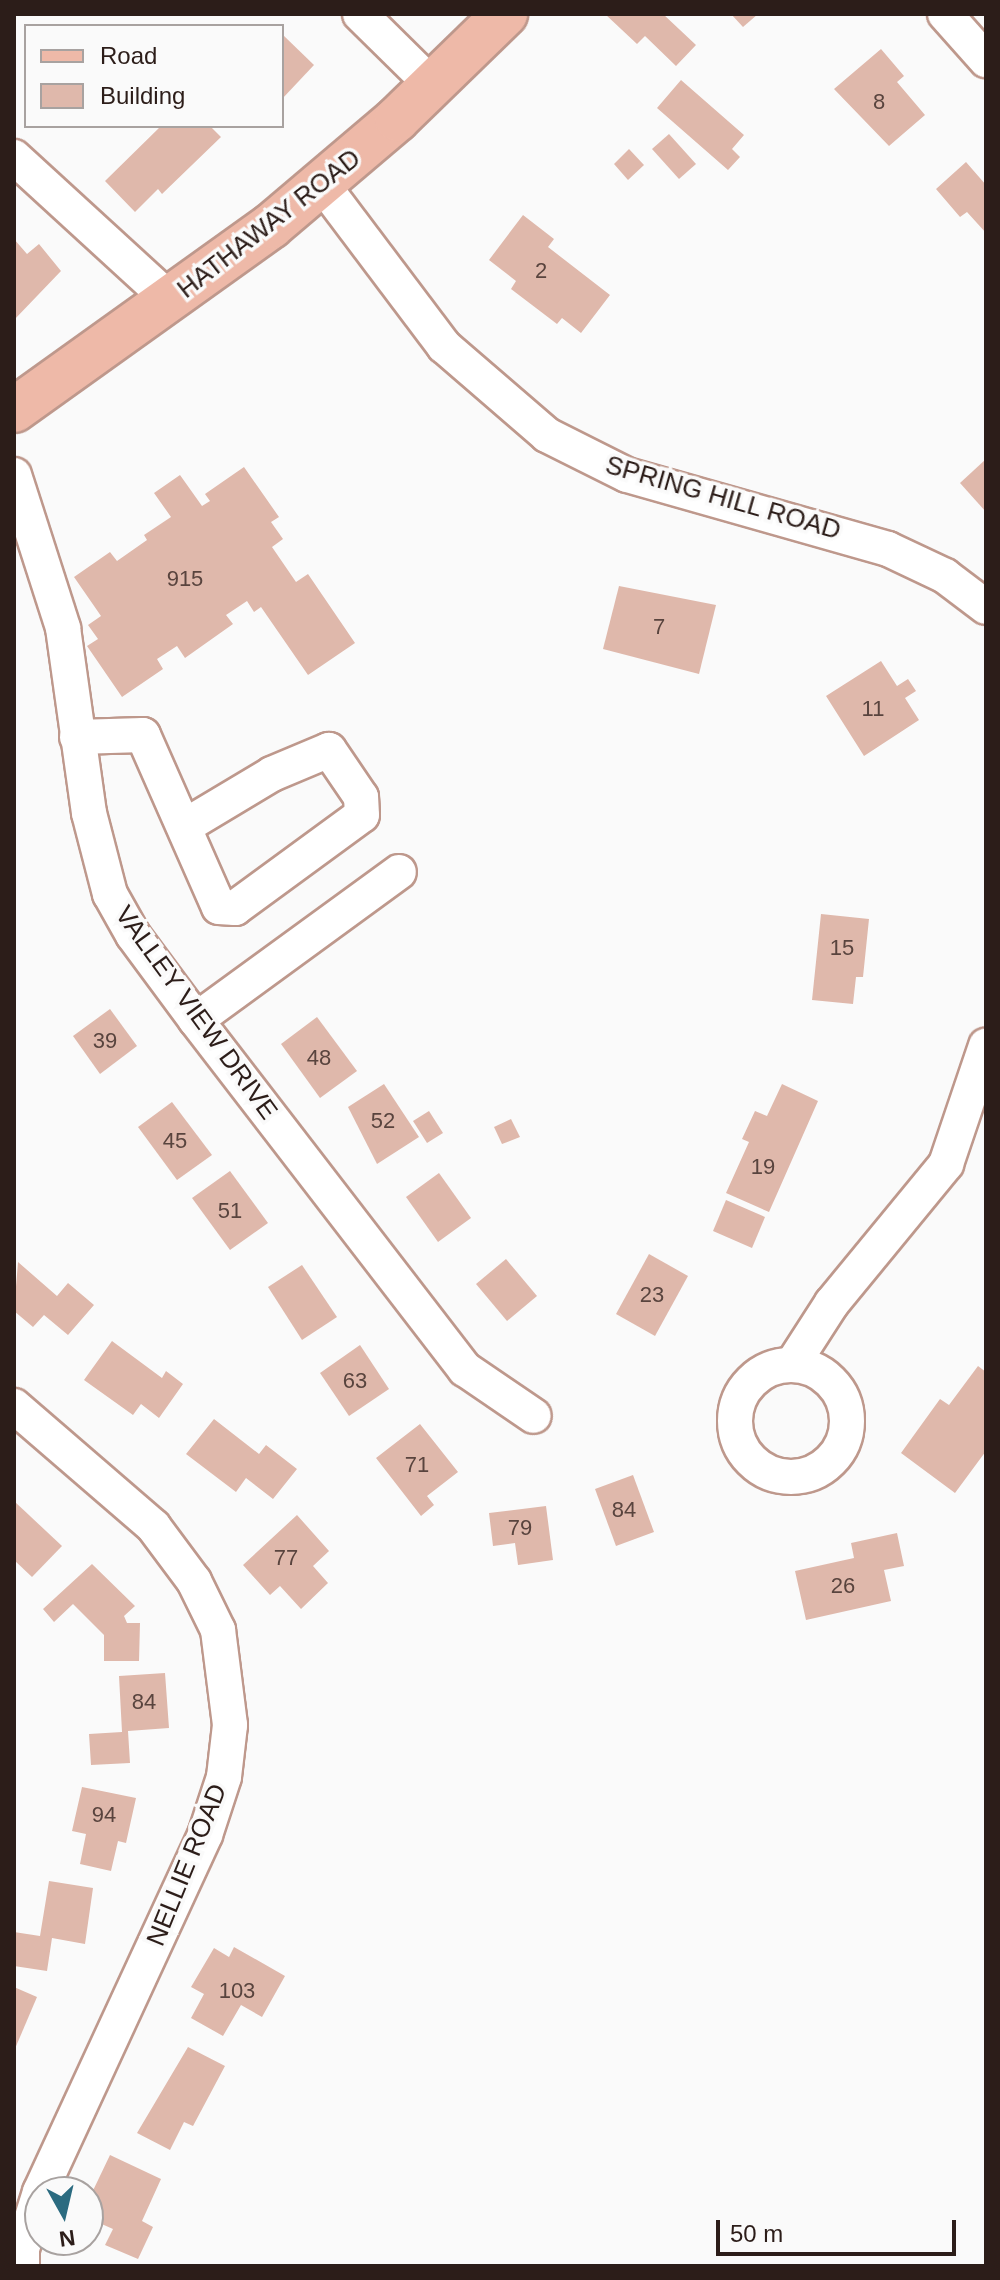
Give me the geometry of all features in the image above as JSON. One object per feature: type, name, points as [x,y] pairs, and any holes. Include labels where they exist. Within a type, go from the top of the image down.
[{"type":"main road","name":"HATHAWAY ROAD","points":[[14,410],[171,301],[322,184],[433,86],[505,14]]},
{"type":"street","points":[[360,14],[433,86]]},
{"type":"street","points":[[945,14],[986,60]]},
{"type":"street","points":[[14,157],[171,301]]},
{"type":"street","name":"SPRING HILL ROAD","points":[[322,184],[444,346],[485,386],[547,435],[627,475],[888,549],[945,576],[986,607]]},
{"type":"street","name":"VALLEY VIEW DRIVE","points":[[14,475],[63,628],[94,840],[110,894],[133,935],[196,1020],[465,1369],[534,1416]]},
{"type":"street","points":[[77,737],[143,735],[219,907],[235,908],[362,815],[361,797],[329,750],[272,774],[185,826]]},
{"type":"street","points":[[196,1020],[399,872]]},
{"type":"street","points":[[792,1365],[832,1303],[946,1164],[986,1046]]},
{"type":"street","name":"NELLIE ROAD","points":[[14,1406],[153,1526],[194,1581],[218,1630],[230,1725],[224,1777],[205,1835],[47,2176]]},
{"type":"building","points":[[605,14],[663,14],[696,45],[676,66],[645,36],[637,44]]},
{"type":"building","points":[[731,14],[758,14],[743,27]]},
{"type":"building","points":[[284,36],[314,65],[284,97]]},
{"type":"building","points":[[881,49],[904,76],[897,82],[925,115],[889,146],[834,89]]},
{"type":"building","points":[[681,80],[744,135],[732,149],[740,157],[728,170],[657,108]]},
{"type":"building","points":[[159,128],[212,128],[221,137],[162,194],[158,189],[135,212],[105,181]]},
{"type":"building","points":[[669,134],[696,164],[679,179],[652,149]]},
{"type":"building","points":[[629,149],[644,165],[628,180],[614,164]]},
{"type":"building","points":[[966,162],[986,185],[986,233],[967,212],[960,217],[936,189]]},
{"type":"building","points":[[523,215],[554,239],[548,247],[610,295],[581,333],[562,318],[557,324],[511,289],[516,281],[489,260]]},
{"type":"building","points":[[14,239],[27,254],[39,244],[61,271],[14,320]]},
{"type":"building","points":[[986,459],[986,512],[960,483]]},
{"type":"building","points":[[244,467],[279,517],[271,522],[283,539],[272,547],[296,582],[308,574],[355,643],[308,675],[261,607],[254,612],[247,601],[226,615],[233,624],[185,658],[177,646],[157,659],[163,669],[122,697],[87,646],[98,639],[88,625],[101,616],[74,577],[110,552],[117,561],[147,540],[144,535],[171,517],[154,493],[180,475],[202,506],[210,501],[205,494]]},
{"type":"building","points":[[619,586],[716,605],[699,674],[603,649]]},
{"type":"building","points":[[881,661],[897,686],[908,679],[916,691],[905,698],[919,720],[864,756],[826,696]]},
{"type":"building","points":[[821,914],[869,919],[863,977],[856,977],[853,1004],[812,1000]]},
{"type":"building","points":[[110,1009],[137,1046],[100,1074],[73,1036]]},
{"type":"building","points":[[317,1017],[357,1071],[320,1098],[281,1044]]},
{"type":"building","points":[[384,1084],[419,1137],[377,1164],[348,1107]]},
{"type":"building","points":[[782,1084],[818,1101],[769,1212],[726,1193],[749,1142],[742,1139],[755,1111],[767,1116]]},
{"type":"building","points":[[172,1102],[212,1155],[177,1180],[138,1127]]},
{"type":"building","points":[[429,1111],[443,1133],[427,1143],[413,1121]]},
{"type":"building","points":[[511,1119],[520,1137],[502,1144],[494,1127]]},
{"type":"building","points":[[230,1171],[268,1223],[230,1250],[192,1198]]},
{"type":"building","points":[[439,1173],[471,1218],[438,1242],[406,1197]]},
{"type":"building","points":[[726,1200],[765,1217],[752,1248],[713,1231]]},
{"type":"building","points":[[649,1254],[688,1276],[655,1336],[616,1314]]},
{"type":"building","points":[[506,1259],[537,1296],[507,1321],[476,1284]]},
{"type":"building","points":[[18,1262],[57,1296],[68,1283],[94,1305],[68,1335],[44,1315],[33,1327],[14,1311]]},
{"type":"building","points":[[302,1265],[337,1317],[302,1340],[268,1287]]},
{"type":"building","points":[[112,1341],[162,1378],[166,1371],[183,1384],[159,1418],[141,1404],[133,1415],[84,1380]]},
{"type":"building","points":[[360,1345],[389,1389],[349,1416],[320,1373]]},
{"type":"building","points":[[978,1366],[986,1372],[986,1451],[955,1493],[901,1453],[940,1399],[949,1405]]},
{"type":"building","points":[[214,1419],[259,1454],[266,1445],[297,1469],[273,1499],[246,1478],[236,1492],[186,1454]]},
{"type":"building","points":[[420,1424],[458,1472],[427,1496],[434,1505],[421,1516],[376,1458]]},
{"type":"building","points":[[633,1475],[654,1532],[616,1546],[595,1489]]},
{"type":"building","points":[[14,1501],[62,1546],[32,1577],[14,1560]]},
{"type":"building","points":[[546,1506],[553,1560],[518,1565],[515,1543],[493,1546],[489,1513]]},
{"type":"building","points":[[297,1515],[329,1551],[313,1566],[328,1583],[301,1609],[280,1586],[270,1595],[243,1565]]},
{"type":"building","points":[[897,1533],[904,1566],[884,1570],[891,1601],[806,1620],[795,1571],[854,1558],[851,1543]]},
{"type":"building","points":[[92,1564],[135,1606],[124,1616],[127,1623],[140,1623],[139,1661],[104,1661],[104,1635],[73,1604],[54,1622],[43,1609]]},
{"type":"building","points":[[165,1673],[169,1728],[128,1731],[130,1763],[91,1765],[89,1734],[122,1732],[119,1676]]},
{"type":"building","points":[[82,1787],[136,1798],[126,1843],[118,1841],[111,1871],[80,1864],[86,1834],[72,1831]]},
{"type":"building","points":[[49,1881],[93,1888],[85,1944],[52,1938],[47,1971],[14,1966],[14,1932],[40,1936]]},
{"type":"building","points":[[234,1947],[285,1976],[262,2017],[241,2005],[223,2036],[191,2018],[204,1994],[191,1987],[214,1948],[229,1957]]},
{"type":"building","points":[[14,1987],[37,1997],[14,2051]]},
{"type":"building","points":[[188,2047],[225,2066],[193,2126],[184,2122],[170,2150],[137,2133]]},
{"type":"building","points":[[110,2155],[161,2179],[142,2221],[153,2227],[138,2259],[105,2245],[113,2229],[104,2225],[104,2176],[100,2176]]}]
